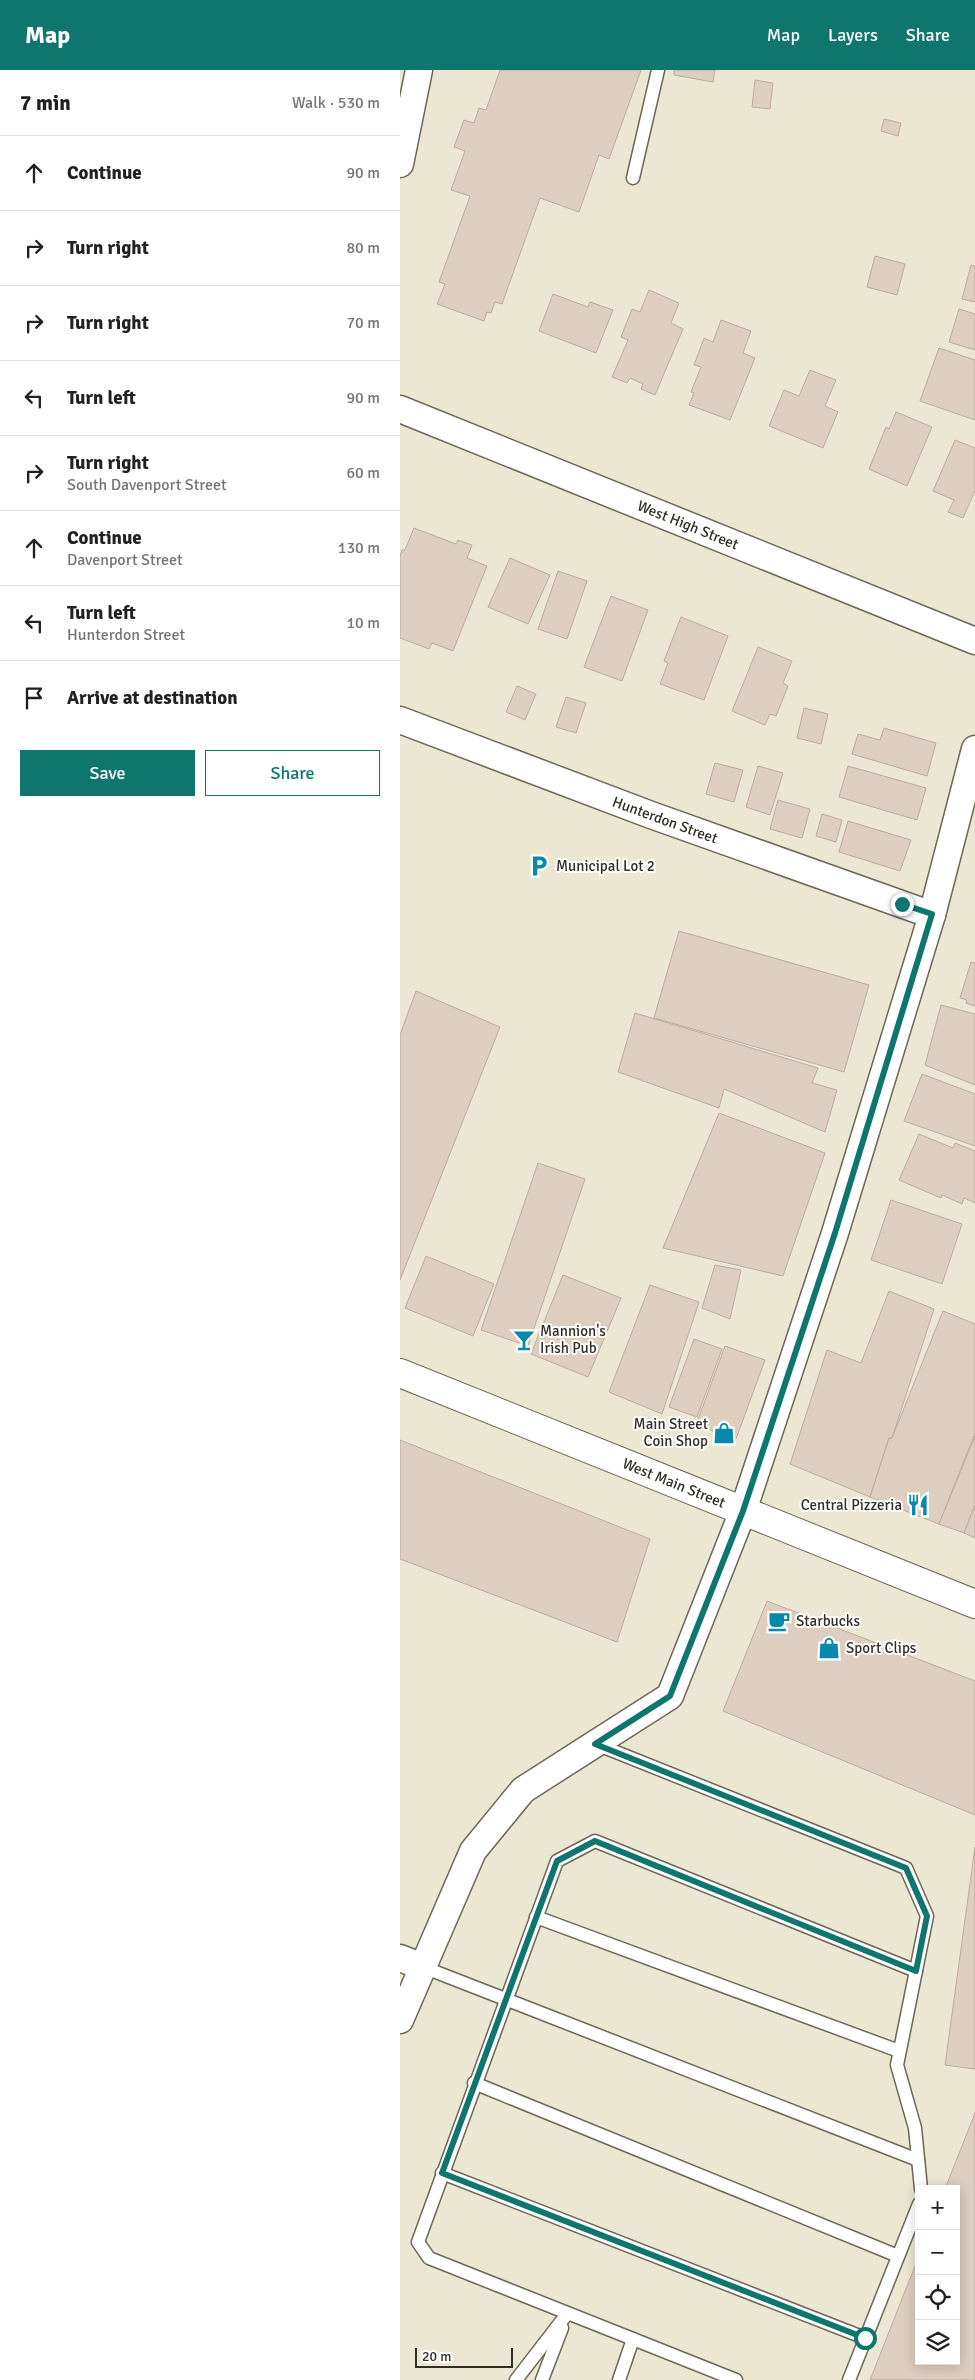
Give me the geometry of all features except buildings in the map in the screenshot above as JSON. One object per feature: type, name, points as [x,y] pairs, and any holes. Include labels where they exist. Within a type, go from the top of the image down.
[{"type":"street","points":[[400,164],[419,70]]},
{"type":"street","name":"West High Street","points":[[400,409],[975,641]]},
{"type":"street","name":"Hunterdon Street","points":[[400,720],[650,815],[932,914]]},
{"type":"street","points":[[400,2020],[411,1963],[473,1851],[523,1790],[670,1696],[743,1511],[835,1233],[932,914],[975,749]]},
{"type":"street","name":"West Main Street","points":[[400,1373],[975,1604]]},
{"type":"lane","points":[[633,178],[658,70]]},
{"type":"lane","points":[[595,1744],[906,1868],[927,1916],[896,2065],[916,2128],[921,2185]]},
{"type":"lane","points":[[736,2380],[429,2258],[418,2242],[474,2083],[557,1861],[595,1841],[916,1971]]},
{"type":"lane","points":[[536,1917],[899,2051]]},
{"type":"lane","points":[[411,1963],[918,2160]]},
{"type":"lane","points":[[474,2083],[898,2256]]},
{"type":"lane","points":[[442,2173],[865,2338]]},
{"type":"lane","points":[[849,2380],[915,2214]]},
{"type":"lane","points":[[516,2380],[567,2314]]},
{"type":"lane","points":[[542,2380],[567,2314]]},
{"type":"lane","points":[[618,2380],[633,2339]]},
{"type":"place","name":"Municipal Lot 2","points":[[539,866]]},
{"type":"place","name":"Mannion's Irish Pub","points":[[524,1340]]},
{"type":"place","name":"Main Street Coin Shop","points":[[724,1433]]},
{"type":"place","name":"Central Pizzeria","points":[[918,1505]]},
{"type":"place","name":"Starbucks","points":[[779,1621]]},
{"type":"place","name":"Sport Clips","points":[[829,1648]]},
{"type":"route","points":[[865,2338],[442,2173],[557,1861],[595,1841],[916,1971],[927,1916],[906,1868],[595,1744],[670,1696],[743,1511],[835,1233],[932,914],[902,904]]}]
